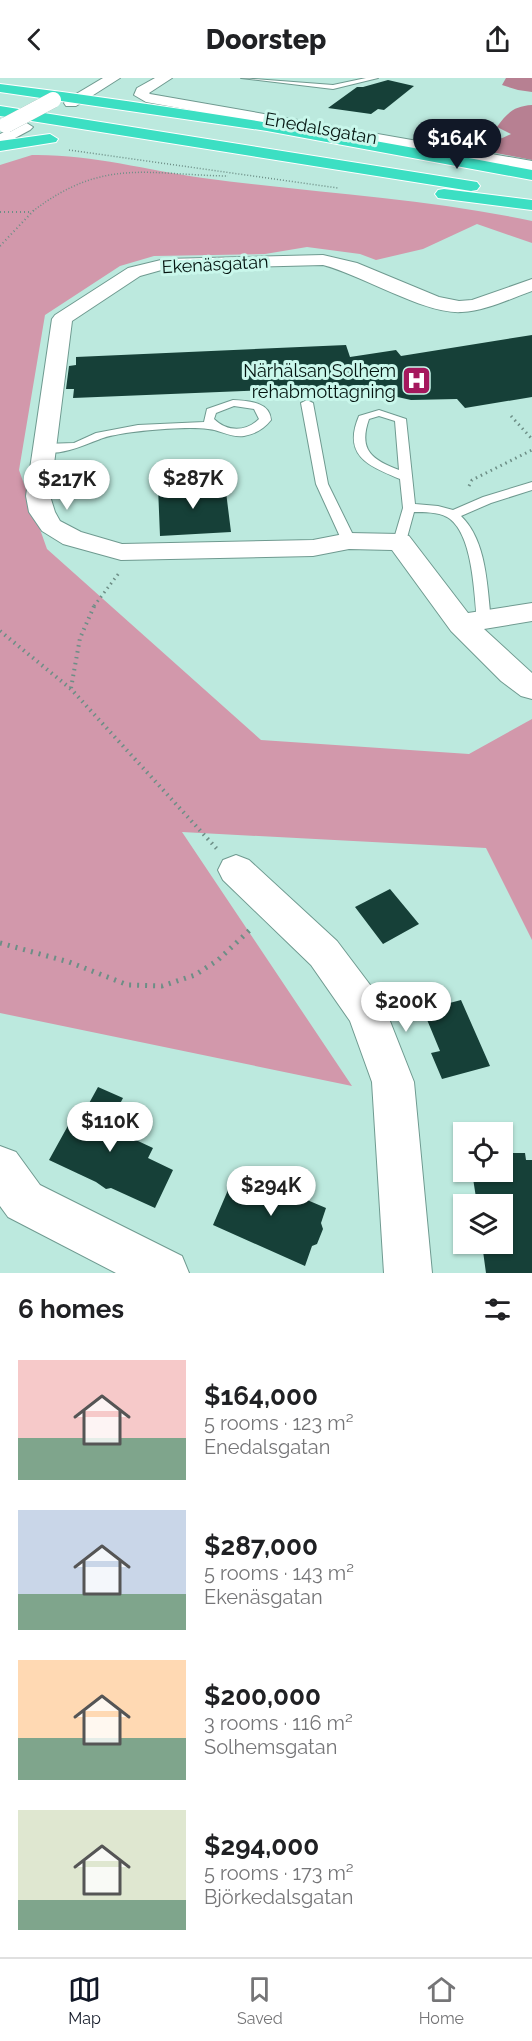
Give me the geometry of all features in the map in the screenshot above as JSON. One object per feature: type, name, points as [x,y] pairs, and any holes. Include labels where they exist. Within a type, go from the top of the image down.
[{"type":"highway","points":[[93,84],[101,95],[125,104]]},
{"type":"highway","points":[[0,88],[125,104],[532,175]]},
{"type":"highway","points":[[0,103],[532,185]]},
{"type":"highway","points":[[8,126],[57,143]]},
{"type":"highway","points":[[8,126],[532,195]]},
{"type":"highway","points":[[0,143],[57,143]]},
{"type":"highway","points":[[297,176],[532,205]]},
{"type":"street","points":[[0,143],[8,126],[93,84],[114,78]]},
{"type":"street","name":"Enedalsgatan","points":[[165,78],[140,94],[146,98],[532,166]]},
{"type":"street","name":"Ekenäsgatan","points":[[400,542],[349,541],[313,548],[121,552],[72,538],[51,526],[42,512],[38,496],[62,319],[134,272],[165,264],[323,260],[351,267],[434,302],[459,307],[476,305],[532,285]]},
{"type":"street","points":[[400,542],[472,622],[512,674],[532,688]]},
{"type":"street","points":[[472,622],[532,612]]},
{"type":"street","points":[[236,870],[324,953],[366,1011],[393,1082],[408,1273]]},
{"type":"street","points":[[0,1168],[24,1201],[165,1273]]},
{"type":"lane","points":[[244,78],[323,87],[341,86],[375,78]]},
{"type":"lane","points":[[308,403],[322,484],[349,541]]},
{"type":"lane","points":[[400,542],[409,508],[400,419],[379,413],[365,416],[361,423],[359,448],[365,458],[404,476]]},
{"type":"lane","points":[[44,448],[76,446],[100,435],[138,428],[212,425]]},
{"type":"lane","points":[[453,514],[487,500],[532,486]]},
{"type":"lane","points":[[409,508],[440,510],[453,514],[464,523],[471,541],[472,622]]},
{"type":"path","points":[[57,143],[231,174],[344,188]]},
{"type":"path","points":[[0,246],[31,212],[60,192],[80,182],[104,175],[160,171],[219,176],[231,174]]},
{"type":"path","points":[[0,212],[31,212]]},
{"type":"path","points":[[511,416],[532,439]]},
{"type":"path","points":[[469,487],[472,480],[532,450]]},
{"type":"path","points":[[71,689],[80,638],[97,599],[137,552]]},
{"type":"path","points":[[0,631],[71,689],[236,870]]},
{"type":"path","points":[[0,943],[69,962],[128,985],[162,986],[195,975],[218,960],[244,934],[277,908]]},
{"type":"shaded area","points":[[506,78],[532,78],[532,92],[502,85]]},
{"type":"shaded area","points":[[532,105],[532,160],[470,148],[459,138],[480,135],[498,140],[511,134],[497,127],[504,118],[511,111]]},
{"type":"shaded area","points":[[32,155],[75,157],[203,178],[409,201],[532,221],[532,243],[477,224],[423,249],[376,260],[360,254],[307,247],[265,254],[154,256],[120,266],[45,315],[19,470],[47,549],[261,740],[469,754],[532,719],[532,940],[486,848],[182,832],[352,1086],[0,1013],[0,165]]},
{"type":"building","points":[[388,80],[414,86],[384,110],[378,109],[371,114],[328,108],[357,87]]},
{"type":"building","points":[[532,335],[532,397],[465,408],[457,399],[411,400],[362,386],[73,398],[74,389],[66,389],[69,366],[76,365],[76,357],[346,345],[350,357],[396,350],[401,356]]},
{"type":"building","points":[[225,484],[231,532],[160,536],[158,487]]},
{"type":"building","points":[[390,889],[419,924],[383,944],[355,907]]},
{"type":"building","points":[[461,1000],[490,1066],[442,1079],[431,1053],[440,1051],[423,1010]]},
{"type":"building","points":[[98,1087],[123,1098],[108,1127],[153,1148],[148,1158],[173,1170],[155,1208],[111,1188],[106,1189],[49,1160],[75,1113],[82,1116]]},
{"type":"building","points":[[513,1153],[525,1153],[526,1160],[532,1160],[532,1273],[486,1273],[483,1254],[513,1254],[513,1194],[475,1194],[474,1182],[513,1182]]},
{"type":"building","points":[[237,1169],[258,1174],[260,1180],[326,1208],[321,1223],[323,1229],[317,1244],[312,1246],[305,1266],[213,1225]]},
{"type":"place","name":"Närhälsan Solhem rehabmottagning","points":[[417,380]]}]
